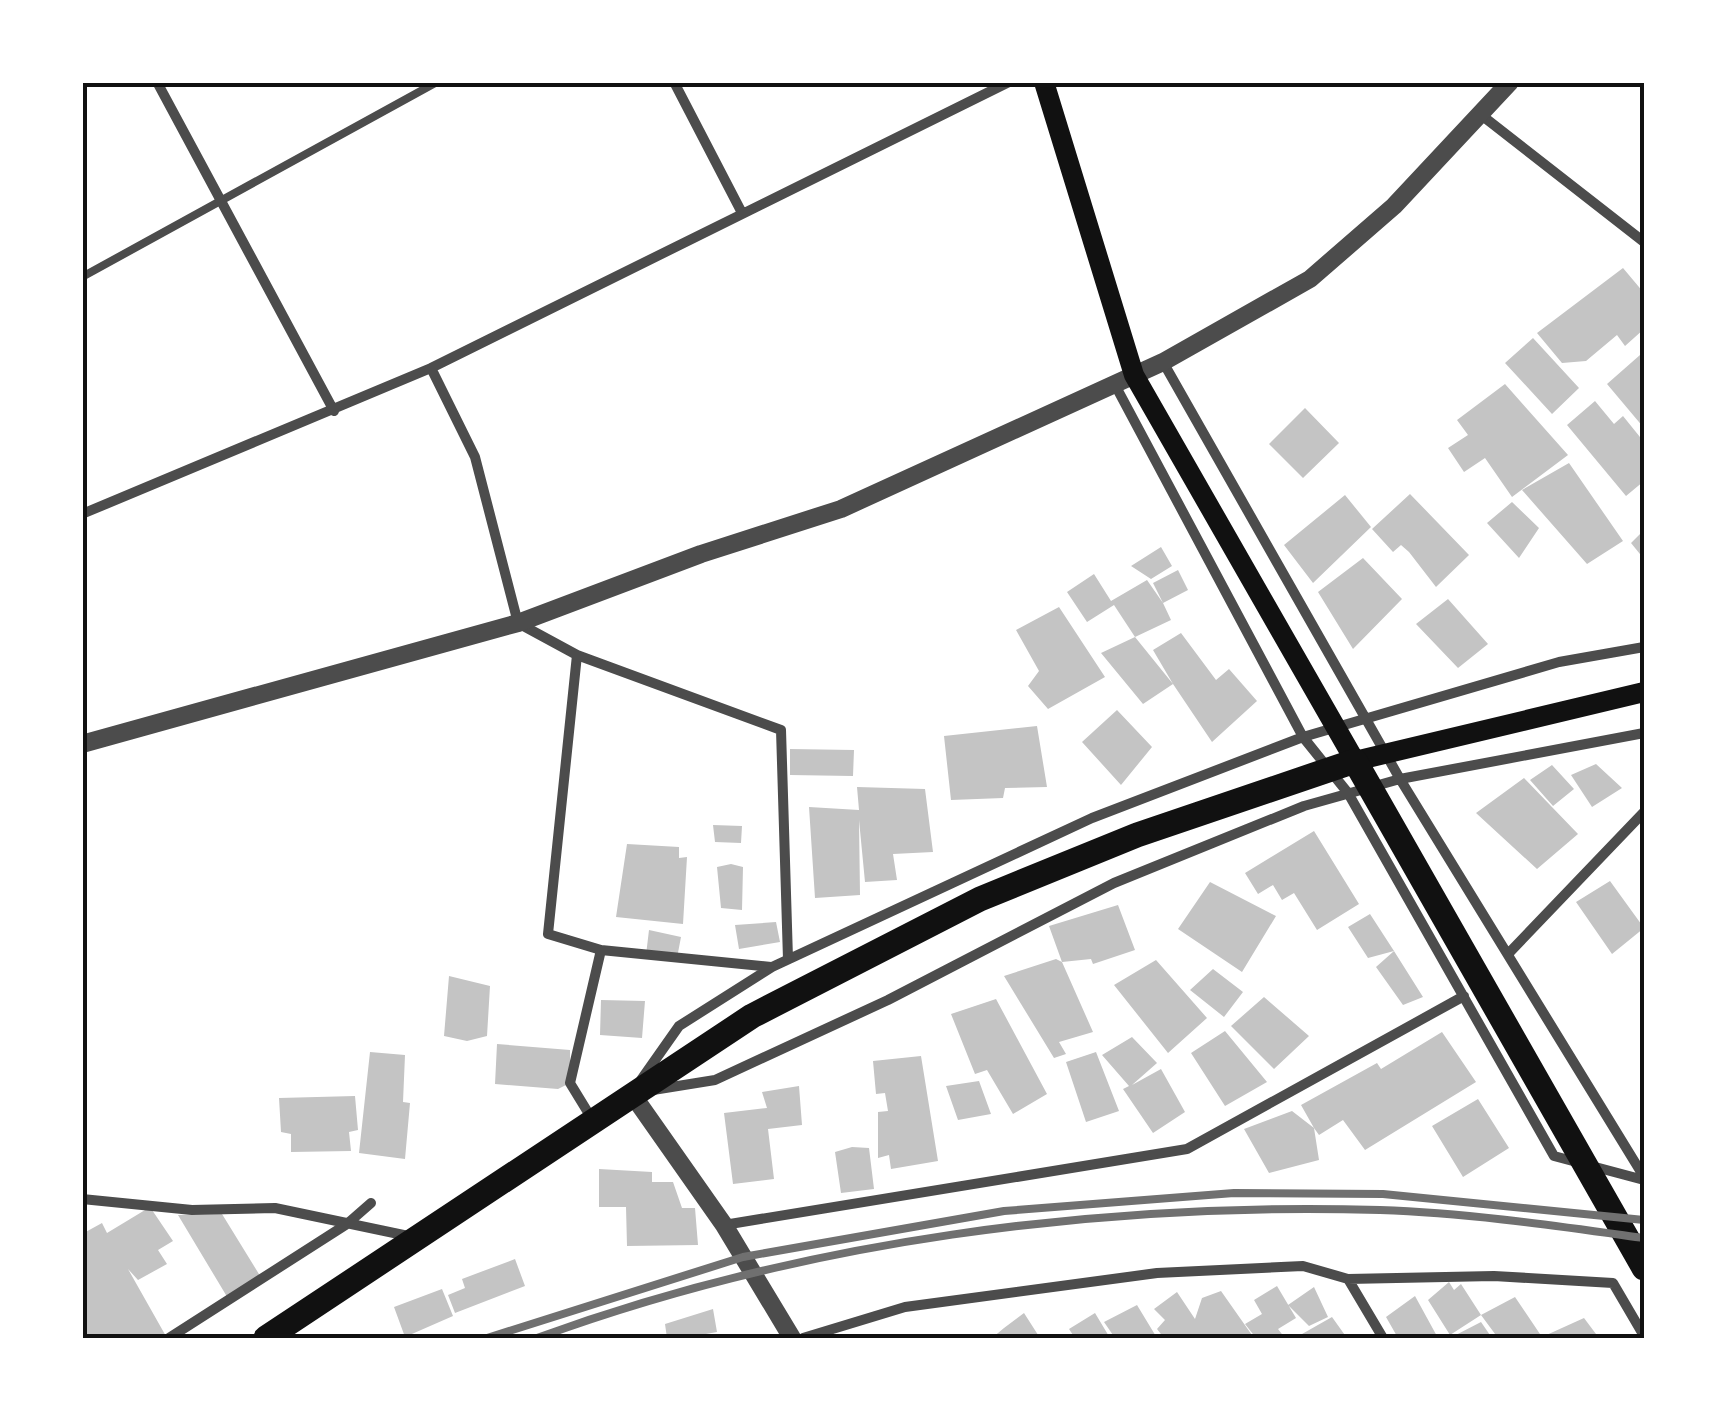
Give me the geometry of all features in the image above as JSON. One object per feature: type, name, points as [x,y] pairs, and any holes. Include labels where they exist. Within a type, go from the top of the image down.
[{"type":"main road","points":[[1044,82],[1134,375],[1644,1268]]},
{"type":"main road","points":[[266,1338],[752,1016],[980,900],[1136,835],[1355,761],[1644,692]]},
{"type":"street","points":[[157,82],[334,411]]},
{"type":"street","points":[[674,82],[741,211]]},
{"type":"street","points":[[82,514],[431,368],[741,211],[1009,82]]},
{"type":"street","points":[[82,744],[229,707],[518,623],[701,554],[841,509],[1163,362],[1310,279],[1394,206],[1510,82]]},
{"type":"street","points":[[1480,114],[1644,242]]},
{"type":"street","points":[[1163,362],[1400,779],[1644,1178]]},
{"type":"street","points":[[431,368],[475,458],[518,623],[577,656],[782,730],[788,959]]},
{"type":"street","points":[[1114,383],[1303,737],[1348,793],[1554,1156],[1644,1178]]},
{"type":"street","points":[[632,1094],[679,1026],[772,967],[1092,818],[1303,737],[1559,662],[1644,647]]},
{"type":"street","points":[[577,656],[548,934],[601,950],[772,967]]},
{"type":"street","points":[[632,1094],[715,1080],[888,1000],[1114,883],[1304,806],[1400,779],[1644,733]]},
{"type":"street","points":[[1509,953],[1644,812]]},
{"type":"street","points":[[592,1119],[570,1083],[601,950]]},
{"type":"street","points":[[724,1225],[1187,1150],[1464,996]]},
{"type":"street","points":[[632,1094],[724,1225],[792,1338]]},
{"type":"street","points":[[82,1199],[192,1210],[275,1208],[416,1238]]},
{"type":"street","points":[[169,1338],[347,1224],[370,1203]]},
{"type":"street","points":[[802,1338],[905,1307],[1157,1273],[1302,1266],[1348,1279],[1494,1276],[1613,1283],[1643,1330]]},
{"type":"street","points":[[1348,1279],[1383,1338]]},
{"type":"lane","points":[[82,276],[436,82]]},
{"type":"building","points":[[1623,268],[1644,293],[1644,329],[1625,346],[1617,335],[1586,361],[1562,363],[1537,333]]},
{"type":"building","points":[[1533,338],[1579,388],[1552,414],[1505,363]]},
{"type":"building","points":[[1640,355],[1644,360],[1644,428],[1607,384]]},
{"type":"building","points":[[1505,384],[1568,455],[1512,497],[1485,458],[1464,472],[1448,448],[1468,435],[1457,420]]},
{"type":"building","points":[[1595,401],[1614,424],[1623,416],[1644,442],[1644,481],[1626,496],[1567,425]]},
{"type":"building","points":[[1305,408],[1339,443],[1303,478],[1269,444]]},
{"type":"building","points":[[1569,463],[1623,541],[1587,564],[1522,490]]},
{"type":"building","points":[[1410,494],[1469,555],[1436,587],[1409,552],[1401,545],[1393,552],[1372,529]]},
{"type":"building","points":[[1345,495],[1371,527],[1313,583],[1284,545]]},
{"type":"building","points":[[1512,502],[1539,528],[1519,558],[1487,523]]},
{"type":"building","points":[[1644,530],[1644,559],[1631,543]]},
{"type":"building","points":[[1161,547],[1172,566],[1151,579],[1131,566]]},
{"type":"building","points":[[1363,558],[1402,599],[1353,649],[1318,592]]},
{"type":"building","points":[[1178,570],[1188,590],[1163,603],[1153,583]]},
{"type":"building","points":[[1094,574],[1111,601],[1147,580],[1171,620],[1135,637],[1114,605],[1087,622],[1067,592]]},
{"type":"building","points":[[1448,599],[1488,644],[1458,668],[1416,624]]},
{"type":"building","points":[[1059,607],[1105,677],[1048,709],[1028,686],[1039,671],[1016,630]]},
{"type":"building","points":[[1181,633],[1216,680],[1229,669],[1257,701],[1212,742],[1153,650]]},
{"type":"building","points":[[1135,637],[1173,684],[1143,704],[1101,653]]},
{"type":"building","points":[[1117,710],[1152,747],[1121,785],[1082,742]]},
{"type":"building","points":[[1037,726],[1047,787],[1005,788],[1003,798],[951,800],[944,736]]},
{"type":"building","points":[[790,749],[854,750],[853,776],[790,775]]},
{"type":"building","points":[[1596,764],[1622,788],[1592,807],[1571,775]]},
{"type":"building","points":[[1552,765],[1574,789],[1553,806],[1530,780]]},
{"type":"building","points":[[1524,778],[1578,834],[1537,869],[1476,813]]},
{"type":"building","points":[[857,787],[925,789],[933,852],[893,854],[897,880],[865,882],[859,820],[860,895],[815,898],[809,807],[859,810]]},
{"type":"building","points":[[713,825],[742,826],[741,843],[715,842]]},
{"type":"building","points":[[1314,831],[1359,904],[1317,930],[1294,893],[1282,900],[1273,885],[1258,894],[1245,873]]},
{"type":"building","points":[[627,844],[679,847],[679,858],[687,857],[683,924],[616,917]]},
{"type":"building","points":[[717,867],[743,867],[742,910],[721,908]]},
{"type":"building","points":[[1610,881],[1644,928],[1612,954],[1576,902]]},
{"type":"building","points":[[1210,882],[1276,916],[1242,972],[1178,929]]},
{"type":"building","points":[[1118,905],[1135,950],[1093,964],[1091,959],[1062,962],[1049,926]]},
{"type":"building","points":[[1370,914],[1394,951],[1368,958],[1348,927]]},
{"type":"building","points":[[776,922],[780,942],[739,949],[735,925]]},
{"type":"building","points":[[649,930],[681,937],[677,958],[646,955]]},
{"type":"building","points":[[1394,951],[1423,997],[1403,1005],[1376,967]]},
{"type":"building","points":[[1056,959],[1062,962],[1093,1032],[1059,1042],[1066,1054],[1054,1058],[1004,976]]},
{"type":"building","points":[[1156,960],[1207,1018],[1168,1053],[1114,985]]},
{"type":"building","points":[[1213,969],[1243,992],[1224,1017],[1190,990]]},
{"type":"building","points":[[449,976],[490,986],[487,1036],[467,1041],[444,1036]]},
{"type":"building","points":[[1264,997],[1309,1036],[1274,1069],[1231,1026]]},
{"type":"building","points":[[996,999],[1047,1094],[1013,1114],[987,1070],[975,1074],[951,1014]]},
{"type":"building","points":[[601,1000],[645,1001],[642,1038],[600,1035]]},
{"type":"building","points":[[1225,1031],[1267,1082],[1225,1106],[1191,1053]]},
{"type":"building","points":[[1442,1032],[1476,1082],[1365,1150],[1343,1120],[1319,1135],[1301,1105],[1377,1063],[1381,1069]]},
{"type":"building","points":[[1132,1037],[1157,1063],[1132,1085],[1161,1069],[1185,1112],[1153,1133],[1123,1089],[1129,1086],[1102,1055]]},
{"type":"building","points":[[497,1044],[570,1050],[570,1083],[558,1089],[495,1084]]},
{"type":"building","points":[[370,1052],[405,1055],[403,1102],[410,1103],[405,1159],[359,1153]]},
{"type":"building","points":[[1096,1052],[1119,1111],[1086,1122],[1066,1062]]},
{"type":"building","points":[[921,1056],[938,1161],[891,1169],[889,1155],[878,1158],[878,1112],[888,1111],[885,1093],[876,1094],[873,1061]]},
{"type":"building","points":[[979,1081],[991,1114],[958,1120],[946,1086]]},
{"type":"building","points":[[799,1086],[802,1125],[768,1129],[774,1179],[733,1184],[724,1113],[767,1108],[762,1092]]},
{"type":"building","points":[[355,1096],[358,1130],[349,1132],[351,1151],[291,1152],[291,1134],[281,1132],[279,1098]]},
{"type":"building","points":[[1478,1099],[1509,1148],[1463,1177],[1432,1126]]},
{"type":"building","points":[[1292,1111],[1314,1128],[1319,1160],[1269,1173],[1244,1129]]},
{"type":"building","points":[[869,1148],[874,1189],[841,1193],[835,1152]]},
{"type":"building","points":[[599,1169],[652,1172],[652,1182],[673,1182],[682,1208],[695,1208],[698,1245],[627,1246],[626,1207],[599,1207]]},
{"type":"building","points":[[150,1207],[173,1241],[158,1250],[167,1264],[138,1280],[128,1269],[167,1338],[86,1338],[82,1332],[82,1234],[102,1223],[107,1233]]},
{"type":"building","points":[[222,1214],[262,1279],[229,1300],[178,1215]]},
{"type":"building","points":[[515,1259],[525,1286],[455,1313],[448,1295],[465,1288],[462,1279]]},
{"type":"building","points":[[1449,1282],[1454,1290],[1461,1284],[1481,1315],[1450,1335],[1428,1300]]},
{"type":"building","points":[[1277,1286],[1296,1318],[1278,1329],[1285,1338],[1256,1338],[1245,1324],[1262,1314],[1254,1300]]},
{"type":"building","points":[[1314,1287],[1328,1317],[1309,1326],[1288,1305]]},
{"type":"building","points":[[442,1289],[453,1316],[405,1337],[394,1307]]},
{"type":"building","points":[[1221,1291],[1254,1338],[1164,1338],[1157,1329],[1165,1320],[1154,1309],[1177,1292],[1195,1319],[1202,1298]]},
{"type":"building","points":[[1415,1296],[1438,1338],[1398,1338],[1386,1317]]},
{"type":"building","points":[[1515,1297],[1542,1337],[1584,1318],[1599,1338],[1498,1338],[1481,1315]]},
{"type":"building","points":[[1137,1305],[1157,1338],[1115,1338],[1104,1322]]},
{"type":"building","points":[[713,1309],[717,1332],[706,1334],[707,1338],[667,1338],[665,1324]]},
{"type":"building","points":[[1024,1313],[1040,1338],[992,1338],[1004,1328]]},
{"type":"building","points":[[1095,1313],[1110,1338],[1075,1338],[1069,1329]]},
{"type":"building","points":[[1332,1317],[1347,1338],[1295,1338]]},
{"type":"building","points":[[1481,1322],[1492,1338],[1450,1338]]},
{"type":"railway","points":[[487,1338],[743,1257],[1004,1211],[1234,1193],[1383,1194],[1644,1220]]},
{"type":"railway","points":[[537,1338],[638,1304],[741,1276],[846,1253],[1059,1221],[1274,1209],[1380,1210],[1480,1217],[1644,1238]]}]
